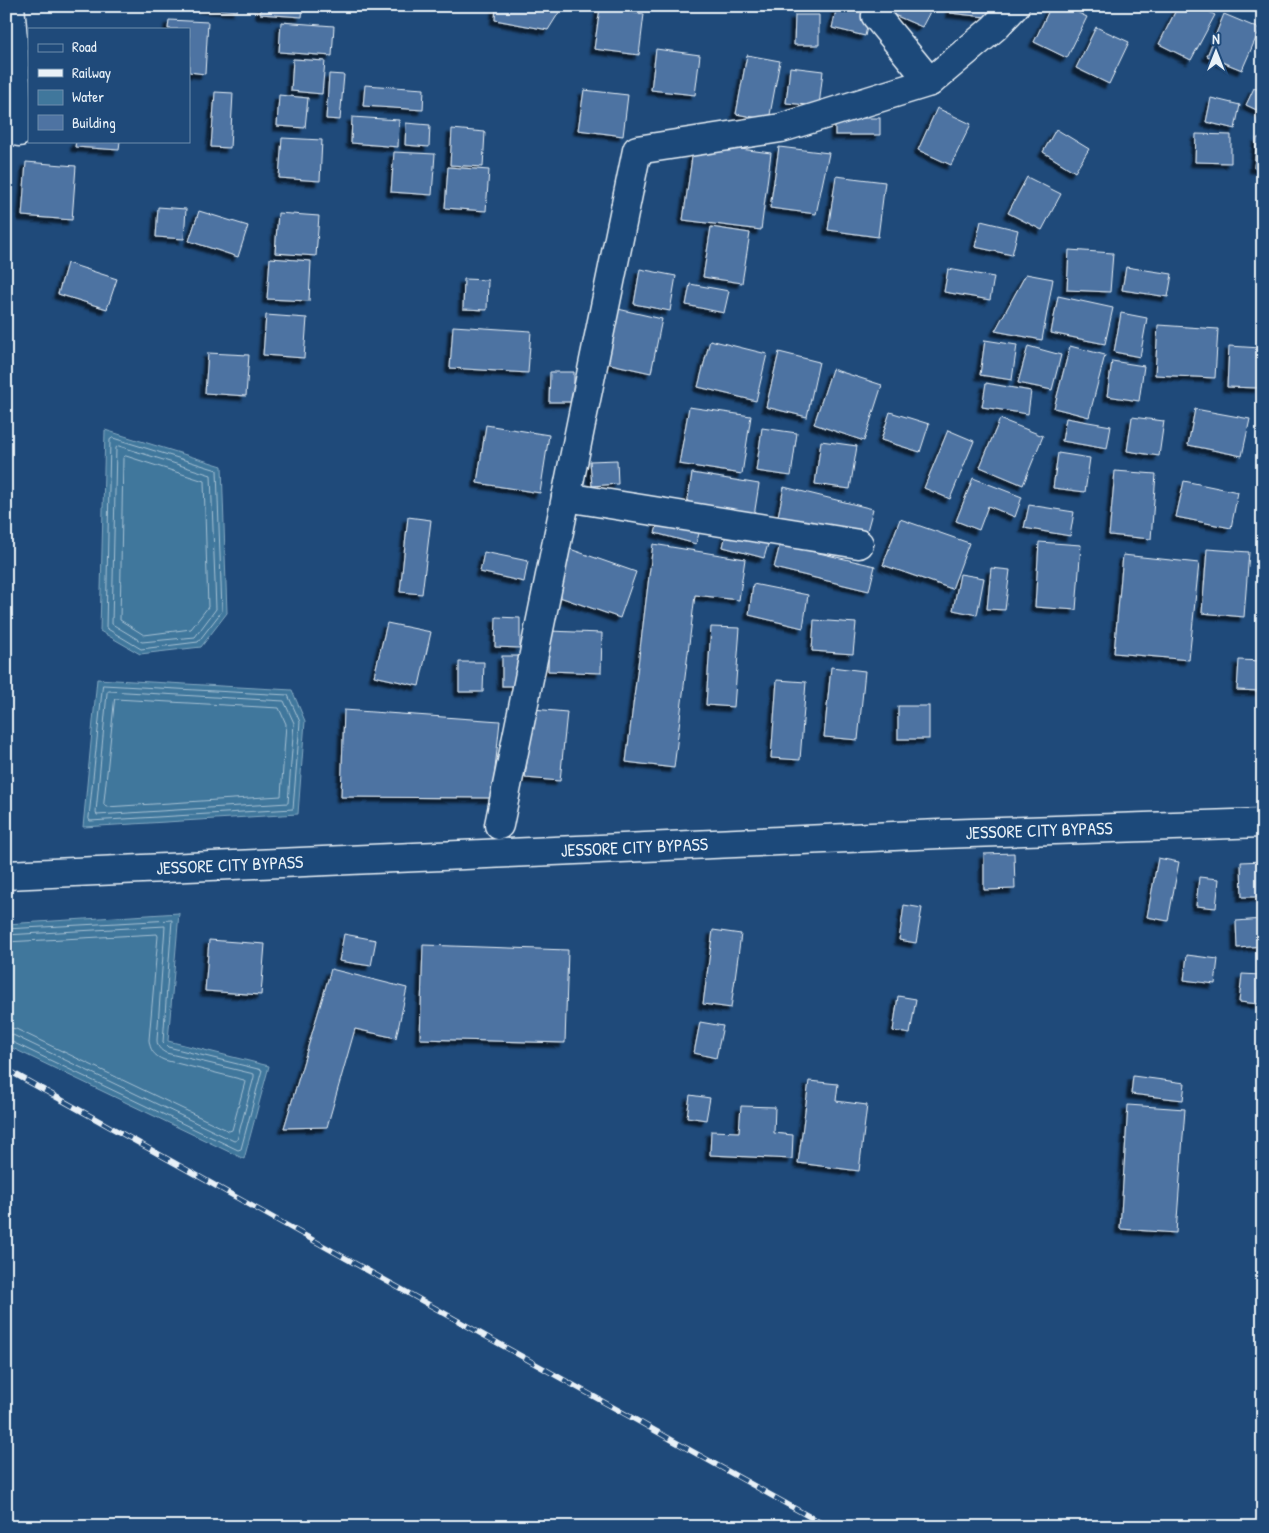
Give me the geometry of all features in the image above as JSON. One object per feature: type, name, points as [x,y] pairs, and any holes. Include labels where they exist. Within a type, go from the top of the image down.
[{"type":"main road","points":[[10,6],[19,132]]},
{"type":"main road","points":[[881,6],[876,16],[930,82]]},
{"type":"main road","points":[[499,826],[637,150],[781,128],[930,82],[994,28],[1015,6]]},
{"type":"main road","points":[[566,497],[859,544]]},
{"type":"main road","name":"JESSORE CITY BYPASS","points":[[6,875],[920,835],[1263,824]]},
{"type":"water","points":[[105,430],[222,466],[227,613],[201,647],[140,654],[100,631]]},
{"type":"water","points":[[97,679],[292,690],[305,721],[298,814],[83,827]]},
{"type":"water","points":[[179,913],[168,1041],[269,1066],[244,1159],[6,1045],[6,924]]},
{"type":"building","points":[[204,6],[238,6],[237,11],[203,8]]},
{"type":"building","points":[[261,6],[303,6],[302,17],[260,14]]},
{"type":"building","points":[[496,6],[563,6],[548,30],[495,20]]},
{"type":"building","points":[[837,6],[872,6],[865,36],[832,28]]},
{"type":"building","points":[[887,6],[933,6],[922,27],[885,11]]},
{"type":"building","points":[[951,6],[996,6],[994,18],[950,13]]},
{"type":"building","points":[[1051,6],[1064,6],[1087,17],[1067,58],[1034,42]]},
{"type":"building","points":[[1178,6],[1198,6],[1215,15],[1191,60],[1159,44]]},
{"type":"building","points":[[600,8],[644,14],[639,55],[594,49]]},
{"type":"building","points":[[1224,14],[1260,29],[1242,70],[1207,56]]},
{"type":"building","points":[[795,15],[819,15],[819,45],[794,45]]},
{"type":"building","points":[[169,20],[208,22],[205,74],[190,72],[190,28],[168,28]]},
{"type":"building","points":[[281,22],[334,26],[332,56],[279,52]]},
{"type":"building","points":[[1096,27],[1129,42],[1109,84],[1076,68]]},
{"type":"building","points":[[656,49],[700,55],[695,95],[651,90]]},
{"type":"building","points":[[747,55],[780,61],[769,120],[736,114]]},
{"type":"building","points":[[293,59],[325,61],[322,94],[291,91]]},
{"type":"building","points":[[790,67],[823,71],[819,106],[786,103]]},
{"type":"building","points":[[329,74],[344,75],[340,120],[326,119]]},
{"type":"building","points":[[365,85],[424,89],[423,110],[363,106]]},
{"type":"building","points":[[1254,88],[1263,92],[1263,113],[1246,105]]},
{"type":"building","points":[[584,90],[628,95],[623,136],[578,130]]},
{"type":"building","points":[[215,92],[233,93],[230,148],[211,147]]},
{"type":"building","points":[[279,95],[308,98],[305,128],[277,126]]},
{"type":"building","points":[[1211,98],[1240,105],[1235,129],[1206,122]]},
{"type":"building","points":[[937,108],[971,124],[951,165],[918,150]]},
{"type":"building","points":[[352,117],[399,120],[398,147],[351,143]]},
{"type":"building","points":[[835,118],[880,118],[880,135],[835,135]]},
{"type":"building","points":[[406,123],[430,125],[429,147],[405,145]]},
{"type":"building","points":[[452,129],[485,132],[483,167],[450,165]]},
{"type":"building","points":[[1056,129],[1089,149],[1075,172],[1043,152]]},
{"type":"building","points":[[1196,134],[1231,135],[1231,163],[1195,162]]},
{"type":"building","points":[[282,138],[322,140],[320,181],[279,178]]},
{"type":"building","points":[[1257,138],[1263,138],[1263,169],[1254,168]]},
{"type":"building","points":[[76,142],[120,142],[119,150],[75,147]]},
{"type":"building","points":[[694,143],[771,153],[761,230],[683,220]]},
{"type":"building","points":[[779,147],[829,153],[816,214],[770,208]]},
{"type":"building","points":[[394,152],[435,154],[432,195],[391,192]]},
{"type":"building","points":[[26,162],[76,166],[72,220],[22,216]]},
{"type":"building","points":[[448,167],[489,170],[486,211],[445,208]]},
{"type":"building","points":[[836,176],[885,182],[878,237],[828,230]]},
{"type":"building","points":[[1027,177],[1061,194],[1042,230],[1008,213]]},
{"type":"building","points":[[158,207],[186,209],[184,239],[156,237]]},
{"type":"building","points":[[199,211],[248,226],[238,257],[189,241]]},
{"type":"building","points":[[278,213],[319,216],[316,256],[275,253]]},
{"type":"building","points":[[981,221],[1018,230],[1012,255],[975,247]]},
{"type":"building","points":[[711,227],[750,233],[742,283],[703,277]]},
{"type":"building","points":[[1069,250],[1113,253],[1110,292],[1067,290]]},
{"type":"building","points":[[270,258],[311,261],[309,301],[267,299]]},
{"type":"building","points":[[67,263],[117,279],[107,309],[58,294]]},
{"type":"building","points":[[1126,267],[1172,274],[1168,297],[1122,290]]},
{"type":"building","points":[[640,269],[676,276],[670,311],[634,304]]},
{"type":"building","points":[[948,269],[994,277],[990,300],[944,292]]},
{"type":"building","points":[[1026,274],[1053,279],[1042,340],[995,331]]},
{"type":"building","points":[[464,279],[488,280],[487,310],[463,309]]},
{"type":"building","points":[[690,284],[729,291],[724,313],[686,305]]},
{"type":"building","points":[[1058,296],[1113,308],[1105,344],[1051,333]]},
{"type":"building","points":[[618,309],[662,319],[651,373],[606,363]]},
{"type":"building","points":[[1121,313],[1147,318],[1140,357],[1114,352]]},
{"type":"building","points":[[266,315],[307,318],[304,358],[263,355]]},
{"type":"building","points":[[1158,325],[1218,329],[1215,378],[1155,375]]},
{"type":"building","points":[[453,326],[531,331],[528,373],[450,368]]},
{"type":"building","points":[[710,340],[767,354],[756,401],[698,387]]},
{"type":"building","points":[[985,340],[1017,345],[1012,380],[980,375]]},
{"type":"building","points":[[1028,346],[1061,355],[1052,390],[1018,383]]},
{"type":"building","points":[[1070,346],[1105,355],[1089,417],[1054,408]]},
{"type":"building","points":[[1229,346],[1261,348],[1259,388],[1227,387]]},
{"type":"building","points":[[779,352],[819,362],[807,417],[766,407]]},
{"type":"building","points":[[208,353],[249,355],[246,396],[205,393]]},
{"type":"building","points":[[1112,361],[1144,366],[1139,401],[1107,396]]},
{"type":"building","points":[[832,369],[882,385],[864,441],[814,424]]},
{"type":"building","points":[[550,372],[574,372],[574,402],[549,402]]},
{"type":"building","points":[[986,383],[1031,391],[1028,414],[982,407]]},
{"type":"building","points":[[689,407],[751,416],[742,474],[679,464]]},
{"type":"building","points":[[1195,409],[1250,419],[1242,456],[1188,445]]},
{"type":"building","points":[[890,412],[929,424],[920,452],[881,440]]},
{"type":"building","points":[[1132,417],[1164,421],[1159,456],[1127,451]]},
{"type":"building","points":[[1066,418],[1111,426],[1107,449],[1062,441]]},
{"type":"building","points":[[1000,419],[1043,436],[1023,485],[980,467]]},
{"type":"building","points":[[486,425],[549,435],[540,493],[477,483]]},
{"type":"building","points":[[762,428],[797,433],[791,476],[756,471]]},
{"type":"building","points":[[948,430],[974,441],[950,499],[924,488]]},
{"type":"building","points":[[821,441],[857,446],[850,489],[815,484]]},
{"type":"building","points":[[1058,453],[1090,458],[1085,492],[1053,488]]},
{"type":"building","points":[[617,460],[618,484],[592,486],[590,461]]},
{"type":"building","points":[[1115,471],[1156,474],[1151,539],[1109,535]]},
{"type":"building","points":[[692,473],[759,484],[754,516],[687,505]]},
{"type":"building","points":[[973,478],[1022,497],[1015,517],[988,506],[979,530],[956,521]]},
{"type":"building","points":[[1184,481],[1238,492],[1231,528],[1176,517]]},
{"type":"building","points":[[784,487],[873,509],[865,538],[778,516]]},
{"type":"building","points":[[1029,505],[1074,512],[1070,536],[1024,528]]},
{"type":"building","points":[[408,517],[431,520],[422,594],[400,592]]},
{"type":"building","points":[[900,519],[969,543],[952,589],[883,565]]},
{"type":"building","points":[[659,520],[700,530],[696,544],[655,533]]},
{"type":"building","points":[[726,534],[768,544],[764,558],[723,547]]},
{"type":"building","points":[[1039,542],[1081,545],[1076,610],[1035,607]]},
{"type":"building","points":[[653,544],[745,559],[739,600],[695,595],[674,768],[626,762]]},
{"type":"building","points":[[780,544],[875,566],[869,591],[774,568]]},
{"type":"building","points":[[567,548],[636,572],[620,618],[551,594]]},
{"type":"building","points":[[1207,549],[1249,552],[1244,617],[1202,613]]},
{"type":"building","points":[[484,552],[528,561],[524,582],[480,572]]},
{"type":"building","points":[[1123,555],[1199,563],[1189,660],[1114,653]]},
{"type":"building","points":[[991,568],[1010,570],[1005,610],[987,609]]},
{"type":"building","points":[[960,574],[984,578],[977,615],[953,610]]},
{"type":"building","points":[[753,584],[808,595],[803,628],[749,615]]},
{"type":"building","points":[[496,617],[520,618],[520,648],[495,647]]},
{"type":"building","points":[[814,620],[856,623],[853,654],[812,651]]},
{"type":"building","points":[[387,623],[431,632],[419,686],[374,676]]},
{"type":"building","points":[[711,627],[740,628],[734,707],[706,705]]},
{"type":"building","points":[[549,631],[602,633],[601,673],[548,671]]},
{"type":"building","points":[[502,656],[526,656],[526,686],[502,686]]},
{"type":"building","points":[[1239,660],[1262,661],[1260,691],[1237,690]]},
{"type":"building","points":[[459,662],[484,662],[483,692],[459,692]]},
{"type":"building","points":[[831,667],[865,671],[858,740],[824,737]]},
{"type":"building","points":[[777,680],[806,682],[800,760],[771,758]]},
{"type":"building","points":[[898,706],[929,706],[929,739],[898,739]]},
{"type":"building","points":[[533,709],[567,712],[560,781],[525,778]]},
{"type":"building","points":[[344,710],[500,721],[492,798],[341,797]]},
{"type":"building","points":[[1014,853],[1015,889],[984,890],[984,854]]},
{"type":"building","points":[[1158,858],[1179,862],[1168,921],[1147,917]]},
{"type":"building","points":[[1263,861],[1263,897],[1242,897],[1241,862]]},
{"type":"building","points":[[1199,877],[1219,879],[1216,908],[1196,906]]},
{"type":"building","points":[[904,905],[922,908],[916,943],[899,940]]},
{"type":"building","points":[[1263,919],[1263,946],[1237,948],[1236,921]]},
{"type":"building","points":[[713,930],[741,934],[731,1008],[703,1004]]},
{"type":"building","points":[[344,934],[376,940],[371,966],[339,961]]},
{"type":"building","points":[[209,940],[265,944],[261,995],[205,991]]},
{"type":"building","points":[[423,945],[568,950],[565,1043],[420,1039]]},
{"type":"building","points":[[1187,955],[1218,959],[1215,984],[1184,980]]},
{"type":"building","points":[[331,969],[407,988],[396,1038],[355,1029],[327,1127],[284,1128]]},
{"type":"building","points":[[1242,974],[1261,975],[1259,1004],[1239,1002]]},
{"type":"building","points":[[898,996],[916,999],[910,1034],[893,1031]]},
{"type":"building","points":[[700,1022],[723,1026],[716,1058],[694,1053]]},
{"type":"building","points":[[1133,1076],[1185,1083],[1183,1100],[1131,1094]]},
{"type":"building","points":[[809,1081],[838,1084],[836,1101],[867,1105],[859,1171],[798,1163]]},
{"type":"building","points":[[690,1095],[710,1098],[706,1120],[687,1117]]},
{"type":"building","points":[[1128,1105],[1185,1109],[1176,1233],[1120,1229]]},
{"type":"building","points":[[741,1106],[775,1107],[774,1133],[793,1135],[792,1159],[710,1155],[711,1131],[739,1132]]},
{"type":"railway","points":[[6,1069],[828,1527]]}]
